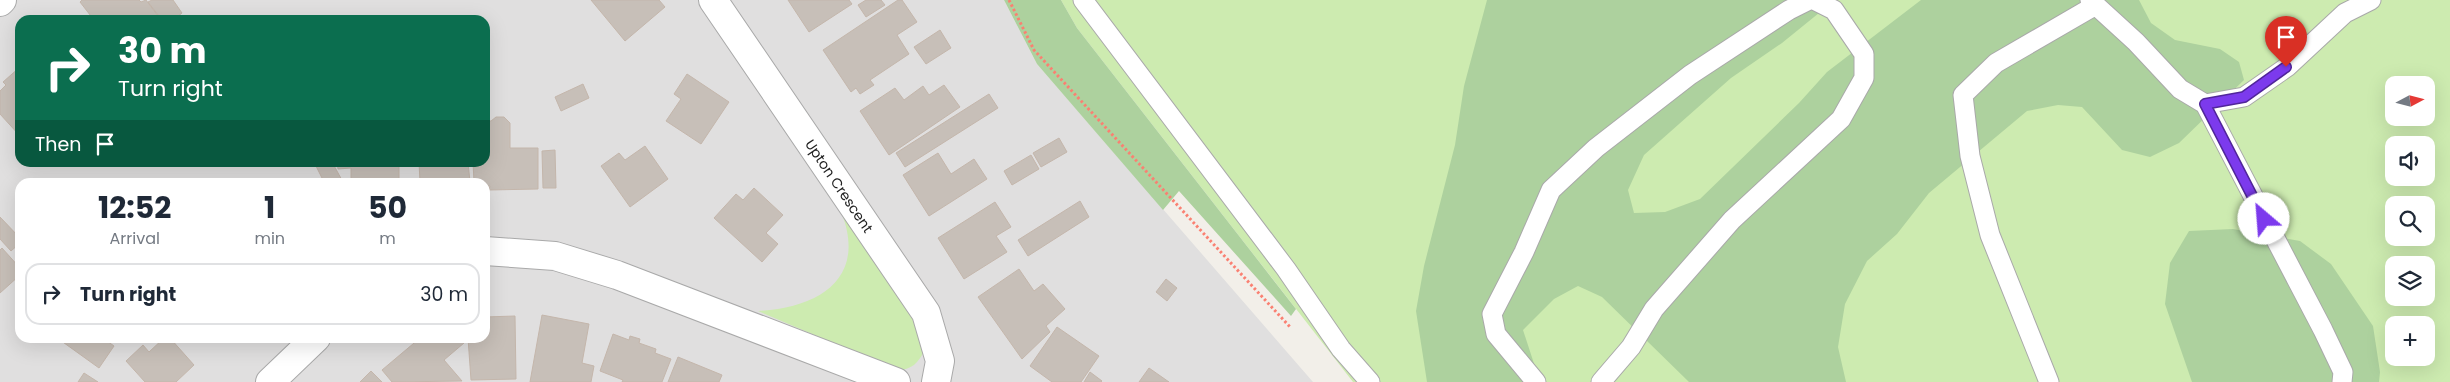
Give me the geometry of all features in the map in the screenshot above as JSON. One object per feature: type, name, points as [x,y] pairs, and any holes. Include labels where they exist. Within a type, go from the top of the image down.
[{"type":"street","name":"Upton Crescent","points":[[713,0],[926,313],[940,361],[936,382]]},
{"type":"street","points":[[490,251],[555,256],[617,275],[896,382]]},
{"type":"street","points":[[270,382],[311,343]]},
{"type":"lane","points":[[1083,0],[1286,269],[1341,350],[1370,382]]},
{"type":"lane","points":[[1536,382],[1496,334],[1492,314],[1524,252],[1551,190],[1596,148],[1690,74],[1789,10],[1809,0]]},
{"type":"lane","points":[[1601,382],[1631,346],[1654,309],[1732,220],[1841,119],[1864,78],[1864,54],[1834,10],[1815,0]]},
{"type":"lane","points":[[2205,104],[2244,97],[2286,67],[2345,13],[2371,0]]},
{"type":"lane","points":[[2049,382],[1990,236],[1970,156],[1963,95],[1996,64],[2093,2],[2136,42],[2180,89],[2205,104],[2323,330],[2343,372],[2342,382]]},
{"type":"path","points":[[1009,0],[1034,50],[1294,332]]},
{"type":"shaded area","points":[[0,0],[1004,0],[1037,64],[1313,382],[0,382]]},
{"type":"green space","points":[[1004,0],[1061,0],[1077,28],[1296,309],[1291,316],[1179,191],[1163,210],[1037,64]]},
{"type":"green space","points":[[1061,0],[2450,0],[2450,382],[1353,382],[1077,28]]},
{"type":"green space","points":[[1487,0],[1835,0],[1782,43],[1731,78],[1644,155],[1628,190],[1634,213],[1665,212],[1700,199],[1799,103],[1827,72],[1921,0],[2139,0],[2151,23],[2175,40],[2220,49],[2239,62],[2244,80],[2179,143],[2150,157],[2122,150],[2082,107],[2058,105],[2027,111],[1929,193],[1897,234],[1867,261],[1845,304],[1838,347],[1846,382],[1689,382],[1602,297],[1578,286],[1554,299],[1523,330],[1540,382],[1427,382],[1416,311],[1424,266],[1455,145],[1464,86]]},
{"type":"green space","points":[[842,214],[916,323],[925,350],[920,359],[907,369],[897,370],[758,311],[780,309],[800,304],[832,286],[842,273],[848,257],[848,237]]},
{"type":"green space","points":[[2233,229],[2300,241],[2331,264],[2373,326],[2380,372],[2379,382],[2192,382],[2165,304],[2170,263],[2189,231]]},
{"type":"building","points":[[82,0],[139,0],[141,2],[146,0],[157,15],[90,15],[80,2]]},
{"type":"building","points":[[152,0],[173,0],[182,13],[179,15],[158,15],[148,2]]},
{"type":"building","points":[[591,0],[659,0],[665,7],[625,41]]},
{"type":"building","points":[[788,0],[849,0],[852,4],[809,32]]},
{"type":"building","points":[[866,0],[881,0],[885,5],[866,17],[858,5]]},
{"type":"building","points":[[898,0],[902,0],[917,22],[897,35],[909,54],[870,80],[874,85],[860,94],[856,88],[851,92],[823,50]]},
{"type":"building","points":[[940,30],[951,48],[926,64],[914,47]]},
{"type":"building","points":[[15,71],[15,130],[0,114],[0,91],[6,85],[3,82]]},
{"type":"building","points":[[687,74],[729,102],[701,144],[666,121],[681,99],[674,94]]},
{"type":"building","points":[[583,84],[589,98],[561,111],[555,97]]},
{"type":"building","points":[[944,85],[960,107],[889,155],[860,111],[895,88],[904,100],[923,86],[929,95]]},
{"type":"building","points":[[989,94],[998,108],[905,167],[896,153]]},
{"type":"building","points":[[496,117],[504,117],[510,123],[510,148],[538,148],[538,189],[490,190],[490,178],[474,178],[473,167],[490,167],[491,121]]},
{"type":"building","points":[[1059,138],[1067,152],[1041,167],[1033,153]]},
{"type":"building","points":[[645,146],[668,179],[630,207],[601,166],[619,153],[625,160]]},
{"type":"building","points":[[555,150],[556,188],[543,188],[542,151]]},
{"type":"building","points":[[938,153],[951,174],[974,159],[987,179],[929,216],[903,175]]},
{"type":"building","points":[[1031,155],[1039,169],[1012,185],[1004,171]]},
{"type":"building","points":[[316,167],[335,167],[341,178],[322,178]]},
{"type":"building","points":[[338,167],[399,167],[399,178],[351,178],[351,168],[338,169]]},
{"type":"building","points":[[419,167],[468,167],[470,178],[420,178]]},
{"type":"building","points":[[754,188],[783,215],[766,233],[778,244],[762,262],[714,218],[736,194],[743,200]]},
{"type":"building","points":[[1080,201],[1089,217],[1028,256],[1018,240]]},
{"type":"building","points":[[995,202],[1011,227],[996,236],[1007,252],[964,279],[938,238]]},
{"type":"building","points":[[0,217],[15,233],[15,247],[11,251],[0,239]]},
{"type":"building","points":[[2,248],[15,262],[15,280],[0,293],[0,250]]},
{"type":"building","points":[[1019,269],[1034,291],[1043,284],[1065,309],[1046,326],[1050,332],[1022,359],[978,297]]},
{"type":"building","points":[[1166,279],[1177,288],[1167,301],[1156,292]]},
{"type":"building","points":[[542,315],[589,324],[582,363],[594,366],[591,382],[530,382]]},
{"type":"building","points":[[515,316],[516,379],[471,380],[468,343],[490,343],[490,317]]},
{"type":"building","points":[[1057,327],[1099,356],[1081,382],[1052,382],[1030,366]]},
{"type":"building","points":[[613,334],[629,340],[630,336],[640,339],[639,343],[656,349],[655,353],[671,359],[662,382],[622,382],[623,380],[600,371]]},
{"type":"building","points":[[64,343],[110,343],[114,346],[99,368]]},
{"type":"building","points":[[159,343],[174,343],[194,365],[176,382],[145,382],[126,361],[143,345],[149,352]]},
{"type":"building","points":[[414,343],[464,343],[444,360],[462,381],[392,382],[382,370]]},
{"type":"building","points":[[678,357],[722,375],[719,382],[668,382]]},
{"type":"building","points":[[1149,368],[1169,382],[1139,382]]},
{"type":"building","points":[[371,371],[382,382],[360,382]]},
{"type":"building","points":[[1090,372],[1102,381],[1084,382]]},
{"type":"building","points":[[84,373],[98,382],[78,382]]},
{"type":"route","points":[[2264,219],[2205,104],[2244,97],[2286,67]]}]
